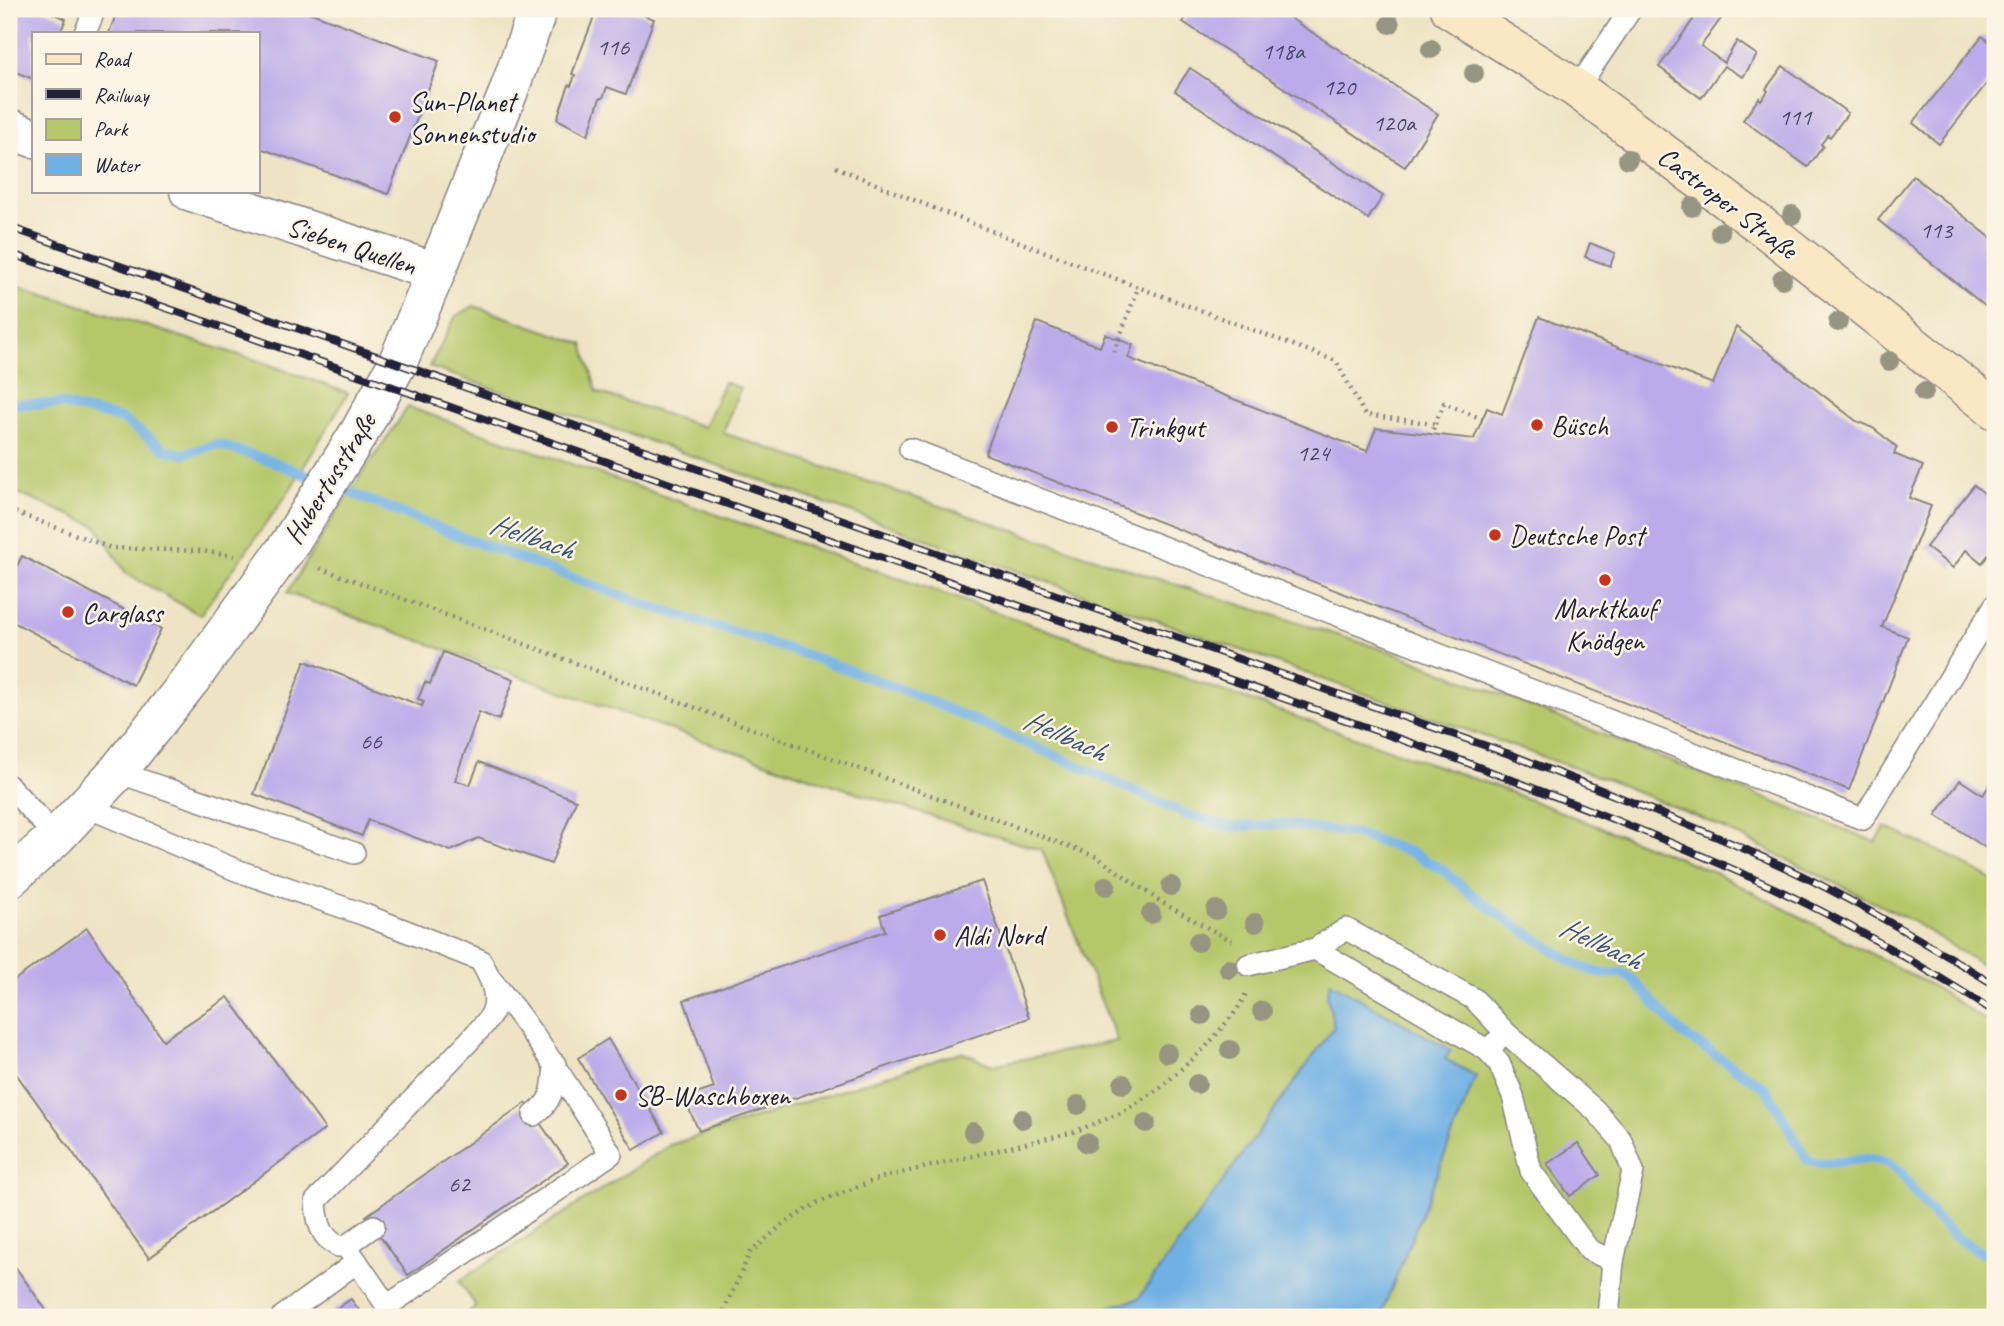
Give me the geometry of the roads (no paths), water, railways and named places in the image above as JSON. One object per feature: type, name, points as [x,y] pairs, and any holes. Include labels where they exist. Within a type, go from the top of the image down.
[{"type":"main road","name":"Castroper Straße","points":[[1450,9],[1577,89],[1763,227],[1995,410]]},
{"type":"street","name":"Hubertusstraße","points":[[9,879],[56,837],[117,772],[192,678],[282,554],[360,430],[397,364],[436,272],[508,93],[538,9]]},
{"type":"street","points":[[9,128],[32,138]]},
{"type":"street","name":"Sieben Quellen","points":[[192,192],[436,272]]},
{"type":"lane","points":[[85,32],[95,9]]},
{"type":"lane","points":[[1577,89],[1631,9]]},
{"type":"lane","points":[[910,449],[1863,820],[1995,606]]},
{"type":"lane","points":[[117,772],[354,853]]},
{"type":"lane","points":[[9,786],[56,837]]},
{"type":"lane","points":[[85,806],[236,870],[365,915],[480,960],[492,981],[522,1017],[555,1065],[611,1154],[387,1306],[352,1254],[325,1237],[317,1221],[316,1201],[471,1039],[492,1013],[495,994],[492,981]]},
{"type":"lane","points":[[1248,965],[1315,948],[1346,929],[1474,999],[1506,1033],[1595,1110],[1621,1140],[1633,1171],[1613,1261],[1608,1317]]},
{"type":"lane","points":[[1315,948],[1487,1050],[1499,1063],[1513,1096],[1531,1171],[1589,1250],[1613,1261]]},
{"type":"lane","points":[[1487,1050],[1506,1033]]},
{"type":"lane","points":[[534,1115],[546,1106],[553,1090],[555,1065]]},
{"type":"lane","points":[[282,1317],[352,1254],[374,1226]]},
{"type":"water","points":[[1330,982],[1451,1050],[1445,1059],[1476,1076],[1382,1313],[1383,1317],[1107,1317],[1111,1306],[1138,1299],[1334,1027],[1327,995]]},
{"type":"waterway","name":"Hellbach","points":[[9,404],[60,404],[122,419],[166,450],[183,454],[217,444],[271,461],[461,537],[650,606],[807,655],[906,691],[1187,815],[1232,827],[1285,824],[1356,834],[1410,852],[1443,870],[1475,897],[1577,965],[1602,974],[1622,973],[1633,980],[1681,1033],[1766,1088],[1807,1160],[1817,1163],[1864,1159],[1886,1162],[1902,1173],[1924,1204],[1950,1232],[1971,1247],[1995,1256]]},
{"type":"railway","points":[[9,227],[1512,755],[1663,814],[1774,862],[1881,918],[1995,985]]},
{"type":"railway","points":[[9,253],[1503,776],[1675,844],[1801,901],[1948,982],[1995,1012]]},
{"type":"place","name":"Sun-Planet Sonnenstudio","points":[[395,117]]},
{"type":"place","name":"Büsch","points":[[1537,425]]},
{"type":"place","name":"Trinkgut","points":[[1112,427]]},
{"type":"place","name":"Deutsche Post","points":[[1495,535]]},
{"type":"place","name":"Marktkauf Knödgen","points":[[1605,580]]},
{"type":"place","name":"Carglass","points":[[68,612]]},
{"type":"place","name":"Aldi Nord","points":[[940,935]]},
{"type":"place","name":"SB-Waschboxen","points":[[621,1095]]}]
